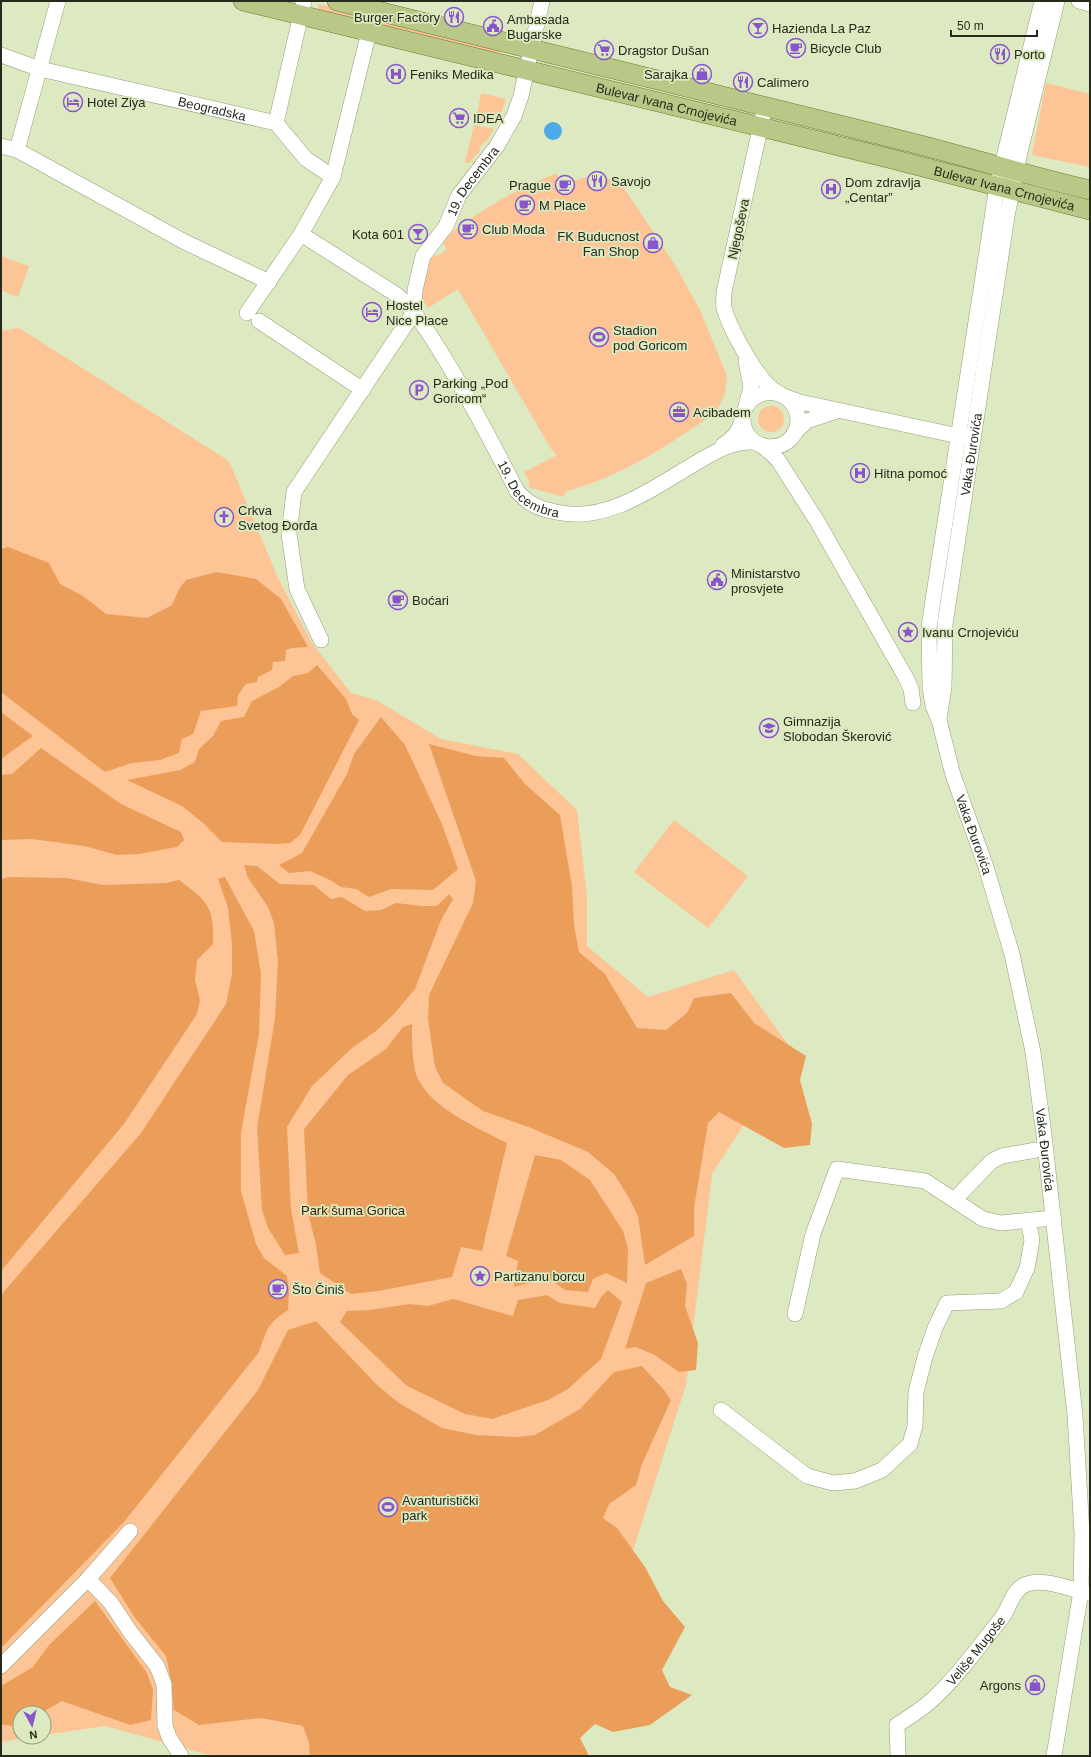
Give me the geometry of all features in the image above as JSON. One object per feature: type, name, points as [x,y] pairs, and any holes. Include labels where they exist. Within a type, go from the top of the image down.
[{"type":"main road","name":"Bulevar Ivana Crnojevića","points":[[243,1],[303,8],[369,32],[760,127],[1007,179],[1090,190]]},
{"type":"main road","name":"Bulevar Ivana Crnojevića","points":[[337,1],[971,157],[1007,179],[1090,210]]},
{"type":"street","points":[[17,150],[58,1]]},
{"type":"street","name":"19. Decembra","points":[[414,312],[414,290],[422,256],[446,226],[459,194],[497,146],[511,123],[521,96],[542,1]]},
{"type":"street","points":[[1007,179],[1042,1]]},
{"type":"street","points":[[1007,179],[1057,1]]},
{"type":"street","points":[[1079,1],[1090,4]]},
{"type":"street","points":[[303,8],[276,123],[306,159],[333,177]]},
{"type":"street","points":[[363,390],[253,317],[269,282],[302,234],[333,177],[369,32]]},
{"type":"street","name":"Beogradska","points":[[1,56],[40,68],[276,123]]},
{"type":"street","name":"Njegoševa","points":[[743,348],[725,310],[723,299],[765,106]]},
{"type":"street","points":[[1,146],[17,150],[183,241],[269,282]]},
{"type":"street","name":"Vaka Đurovića","points":[[1007,179],[958,437],[930,628],[930,687],[934,708],[939,720],[953,775],[986,867],[1018,978],[1033,1052],[1053,1218],[1075,1422],[1086,1592],[1054,1756]]},
{"type":"street","name":"Vaka Đurovića","points":[[939,720],[944,687],[945,624],[973,439],[1007,179]]},
{"type":"street","name":"19. Decembra","points":[[302,234],[397,295],[414,312],[467,395],[517,491],[528,502],[535,506],[570,514],[591,514],[601,512],[644,493],[717,451],[735,443],[758,444]]},
{"type":"street","points":[[322,640],[297,589],[289,534],[294,492],[414,312]]},
{"type":"street","points":[[743,348],[766,384],[793,404],[797,415],[797,426],[792,436],[786,459],[793,483]]},
{"type":"street","name":"19. Decembra","points":[[717,451],[736,434],[740,427],[751,387],[743,348]]},
{"type":"street","points":[[783,396],[768,392],[760,394],[751,400],[744,412],[746,432],[758,444],[774,456],[793,483],[906,676],[911,690],[913,703]]},
{"type":"street","name":"Vaka Đurovića","points":[[783,396],[800,402],[838,411],[958,437]]},
{"type":"street","points":[[758,444],[775,447],[792,436],[807,421],[838,411]]},
{"type":"street","points":[[958,437],[973,439]]},
{"type":"street","points":[[954,1200],[992,1162],[1002,1156],[1036,1150]]},
{"type":"street","points":[[795,1314],[813,1234],[837,1169],[925,1180],[983,1218],[1001,1223],[1053,1218]]},
{"type":"street","points":[[721,1410],[807,1476],[833,1483],[854,1481],[882,1470],[910,1444],[915,1426],[916,1392],[921,1371],[935,1328],[947,1303],[1001,1301],[1016,1292],[1027,1268],[1032,1240],[1028,1220]]},
{"type":"street","points":[[1,1666],[88,1579],[130,1531]]},
{"type":"street","points":[[88,1579],[111,1603],[131,1633],[157,1666],[164,1684],[165,1726],[168,1737],[181,1756]]},
{"type":"street","name":"Veliše Mugoše","points":[[898,1756],[897,1725],[926,1705],[948,1683],[1002,1618],[1019,1589],[1033,1583],[1063,1586],[1086,1592]]},
{"type":"green space","points":[[319,4],[500,49],[498,58],[317,12]]},
{"type":"green space","points":[[1046,83],[1090,94],[1090,167],[1032,155]]},
{"type":"green space","points":[[481,93],[506,99],[497,124],[476,119]]},
{"type":"green space","points":[[474,125],[494,129],[486,142],[484,142],[479,149],[480,151],[469,163],[465,162]]},
{"type":"green space","name":"Stadion pod Goricom","points":[[557,173],[560,184],[591,176],[607,178],[622,185],[675,265],[700,310],[727,376],[725,394],[717,410],[709,417],[674,441],[640,461],[605,478],[565,492],[564,497],[528,487],[530,483],[524,472],[557,455],[551,449],[458,289],[428,308],[419,293],[427,259],[439,255],[447,249],[441,241],[454,230],[496,202]]},
{"type":"green space","points":[[1,256],[29,266],[18,297],[1,290]]},
{"type":"green space","name":"Park šuma Gorica","points":[[19,328],[229,461],[278,578],[312,643],[351,693],[376,700],[441,739],[518,754],[577,810],[587,896],[587,946],[648,997],[734,970],[792,1050],[712,1174],[686,1385],[595,1669],[547,1756],[213,1756],[105,1726],[52,1734],[52,1705],[12,1705],[12,1740],[1,1742],[1,331]]},
{"type":"green space","points":[[771,406],[780,410],[784,419],[780,428],[771,432],[762,428],[758,419],[762,410]]},
{"type":"green space","points":[[8,547],[49,563],[60,584],[83,596],[106,614],[147,618],[172,605],[179,589],[186,580],[217,572],[256,579],[281,599],[308,647],[286,650],[285,661],[273,662],[272,670],[258,677],[257,682],[246,684],[238,695],[237,706],[201,711],[193,734],[182,739],[179,753],[160,760],[132,763],[105,772],[1,692],[1,549]]},
{"type":"green space","points":[[317,665],[346,699],[352,714],[359,720],[300,835],[290,843],[222,842],[203,823],[182,806],[127,780],[180,770],[195,762],[199,749],[213,736],[221,721],[244,717],[252,701],[279,687],[293,676],[308,673]]},
{"type":"green space","points":[[1,712],[33,736],[1,759]]},
{"type":"green space","points":[[381,717],[405,745],[442,824],[458,869],[433,890],[391,889],[369,897],[356,889],[341,887],[310,871],[289,873],[279,865],[302,853],[347,774],[354,754]]},
{"type":"green space","points":[[429,744],[476,756],[504,758],[525,784],[560,815],[572,886],[574,925],[579,952],[605,974],[637,1028],[666,1030],[687,1013],[694,998],[731,993],[754,1023],[806,1056],[800,1080],[812,1124],[810,1145],[784,1148],[719,1112],[708,1123],[694,1208],[694,1236],[645,1265],[638,1216],[614,1174],[588,1152],[531,1128],[483,1111],[443,1083],[435,1067],[428,1019],[429,995],[473,903],[476,881]]},
{"type":"green space","points":[[41,748],[121,804],[181,832],[184,840],[177,847],[139,854],[117,855],[84,846],[32,839],[1,840],[1,775],[12,774]]},
{"type":"green space","points":[[674,820],[748,876],[708,928],[634,872]]},
{"type":"green space","points":[[244,865],[257,866],[280,884],[314,885],[331,899],[342,897],[365,911],[381,910],[396,903],[437,906],[449,894],[453,899],[441,920],[415,989],[394,1014],[376,1031],[352,1048],[312,1086],[287,1127],[291,1209],[299,1253],[285,1255],[268,1228],[262,1210],[257,1128],[275,1018],[278,962],[274,923],[268,907],[248,878]]},
{"type":"green space","points":[[10,877],[66,878],[103,885],[166,883],[179,880],[197,894],[207,906],[212,921],[213,944],[197,960],[195,980],[200,1000],[197,1014],[124,1124],[1,1271],[1,879]]},
{"type":"green space","points":[[225,877],[254,931],[261,974],[259,1034],[241,1132],[241,1191],[256,1244],[264,1258],[287,1276],[289,1291],[288,1310],[272,1323],[266,1332],[259,1352],[124,1522],[1,1648],[1,1295],[141,1133],[226,1004],[232,974],[232,945],[228,908],[218,879]]},
{"type":"green space","points":[[412,1024],[413,1052],[416,1074],[425,1090],[446,1109],[458,1117],[507,1143],[482,1251],[461,1247],[452,1277],[378,1291],[351,1294],[320,1273],[316,1245],[308,1213],[304,1129],[348,1075],[386,1049],[403,1027]]},
{"type":"green space","points":[[535,1155],[561,1160],[590,1180],[623,1231],[628,1248],[627,1283],[606,1273],[593,1279],[588,1292],[565,1290],[548,1278],[514,1287],[518,1261],[506,1256]]},
{"type":"green space","points":[[681,1269],[687,1284],[685,1306],[698,1343],[696,1370],[679,1372],[653,1354],[635,1347],[625,1349],[646,1283]]},
{"type":"green space","points":[[608,1290],[622,1302],[601,1359],[568,1389],[548,1400],[492,1419],[465,1414],[407,1386],[340,1322],[347,1311],[369,1310],[410,1304],[428,1306],[453,1299],[513,1316],[518,1300],[547,1295],[560,1303],[595,1308],[601,1297]]},
{"type":"green space","points":[[316,1321],[377,1385],[399,1403],[442,1428],[476,1435],[517,1437],[535,1435],[580,1409],[614,1372],[642,1366],[671,1400],[642,1464],[636,1485],[609,1504],[603,1518],[617,1528],[645,1567],[663,1601],[685,1627],[662,1670],[670,1687],[692,1695],[650,1725],[613,1732],[595,1724],[580,1738],[589,1756],[310,1756],[309,1743],[303,1726],[261,1718],[199,1725],[174,1710],[171,1681],[166,1656],[135,1618],[110,1578],[258,1390],[288,1330]]},
{"type":"green space","points":[[95,1601],[147,1673],[153,1690],[151,1720],[130,1725],[62,1701],[52,1707],[52,1705],[12,1705],[12,1726],[1,1724],[1,1686],[33,1667],[49,1645]]},
{"type":"water","points":[[549,122],[557,122],[562,127],[560,138],[557,140],[549,140],[544,135],[544,127]]},
{"type":"place","name":"Burger Factory","points":[[454,17]]},
{"type":"place","name":"Ambasada Bugarske","points":[[493,26]]},
{"type":"place","name":"Hazienda La Paz","points":[[758,28]]},
{"type":"place","name":"Bicycle Club","points":[[796,48]]},
{"type":"place","name":"Dragstor Dušan","points":[[604,50]]},
{"type":"place","name":"Porto","points":[[1000,54]]},
{"type":"place","name":"Feniks Medika","points":[[396,74]]},
{"type":"place","name":"Sarajka","points":[[702,74]]},
{"type":"place","name":"Calimero","points":[[743,82]]},
{"type":"place","name":"Hotel Ziya","points":[[73,102]]},
{"type":"place","name":"IDEA","points":[[459,118]]},
{"type":"place","name":"Savojo","points":[[597,181]]},
{"type":"place","name":"Prague","points":[[565,185]]},
{"type":"place","name":"Dom zdravlja „Centar”","points":[[831,189]]},
{"type":"place","name":"M Place","points":[[525,205]]},
{"type":"place","name":"Club Moda","points":[[468,229]]},
{"type":"place","name":"Kota 601","points":[[418,234]]},
{"type":"place","name":"FK Buducnost Fan Shop","points":[[653,243]]},
{"type":"place","name":"Hostel Nice Place","points":[[372,312]]},
{"type":"place","name":"Stadion pod Goricom","points":[[599,337]]},
{"type":"place","name":"Parking „Pod Goricom“","points":[[419,390]]},
{"type":"place","name":"Acibadem","points":[[679,412]]},
{"type":"place","name":"Hitna pomoć","points":[[860,473]]},
{"type":"place","name":"Crkva Svetog Đorđa","points":[[224,517]]},
{"type":"place","name":"Ministarstvo prosvjete","points":[[717,580]]},
{"type":"place","name":"Boćari","points":[[398,600]]},
{"type":"place","name":"Ivanu Crnojeviću","points":[[908,632]]},
{"type":"place","name":"Gimnazija Slobodan Škerović","points":[[769,728]]},
{"type":"place","name":"Partizanu borcu","points":[[480,1276]]},
{"type":"place","name":"Što Činiš","points":[[278,1289]]},
{"type":"place","name":"Avanturistički park","points":[[388,1507]]},
{"type":"place","name":"Argons","points":[[1035,1685]]}]
